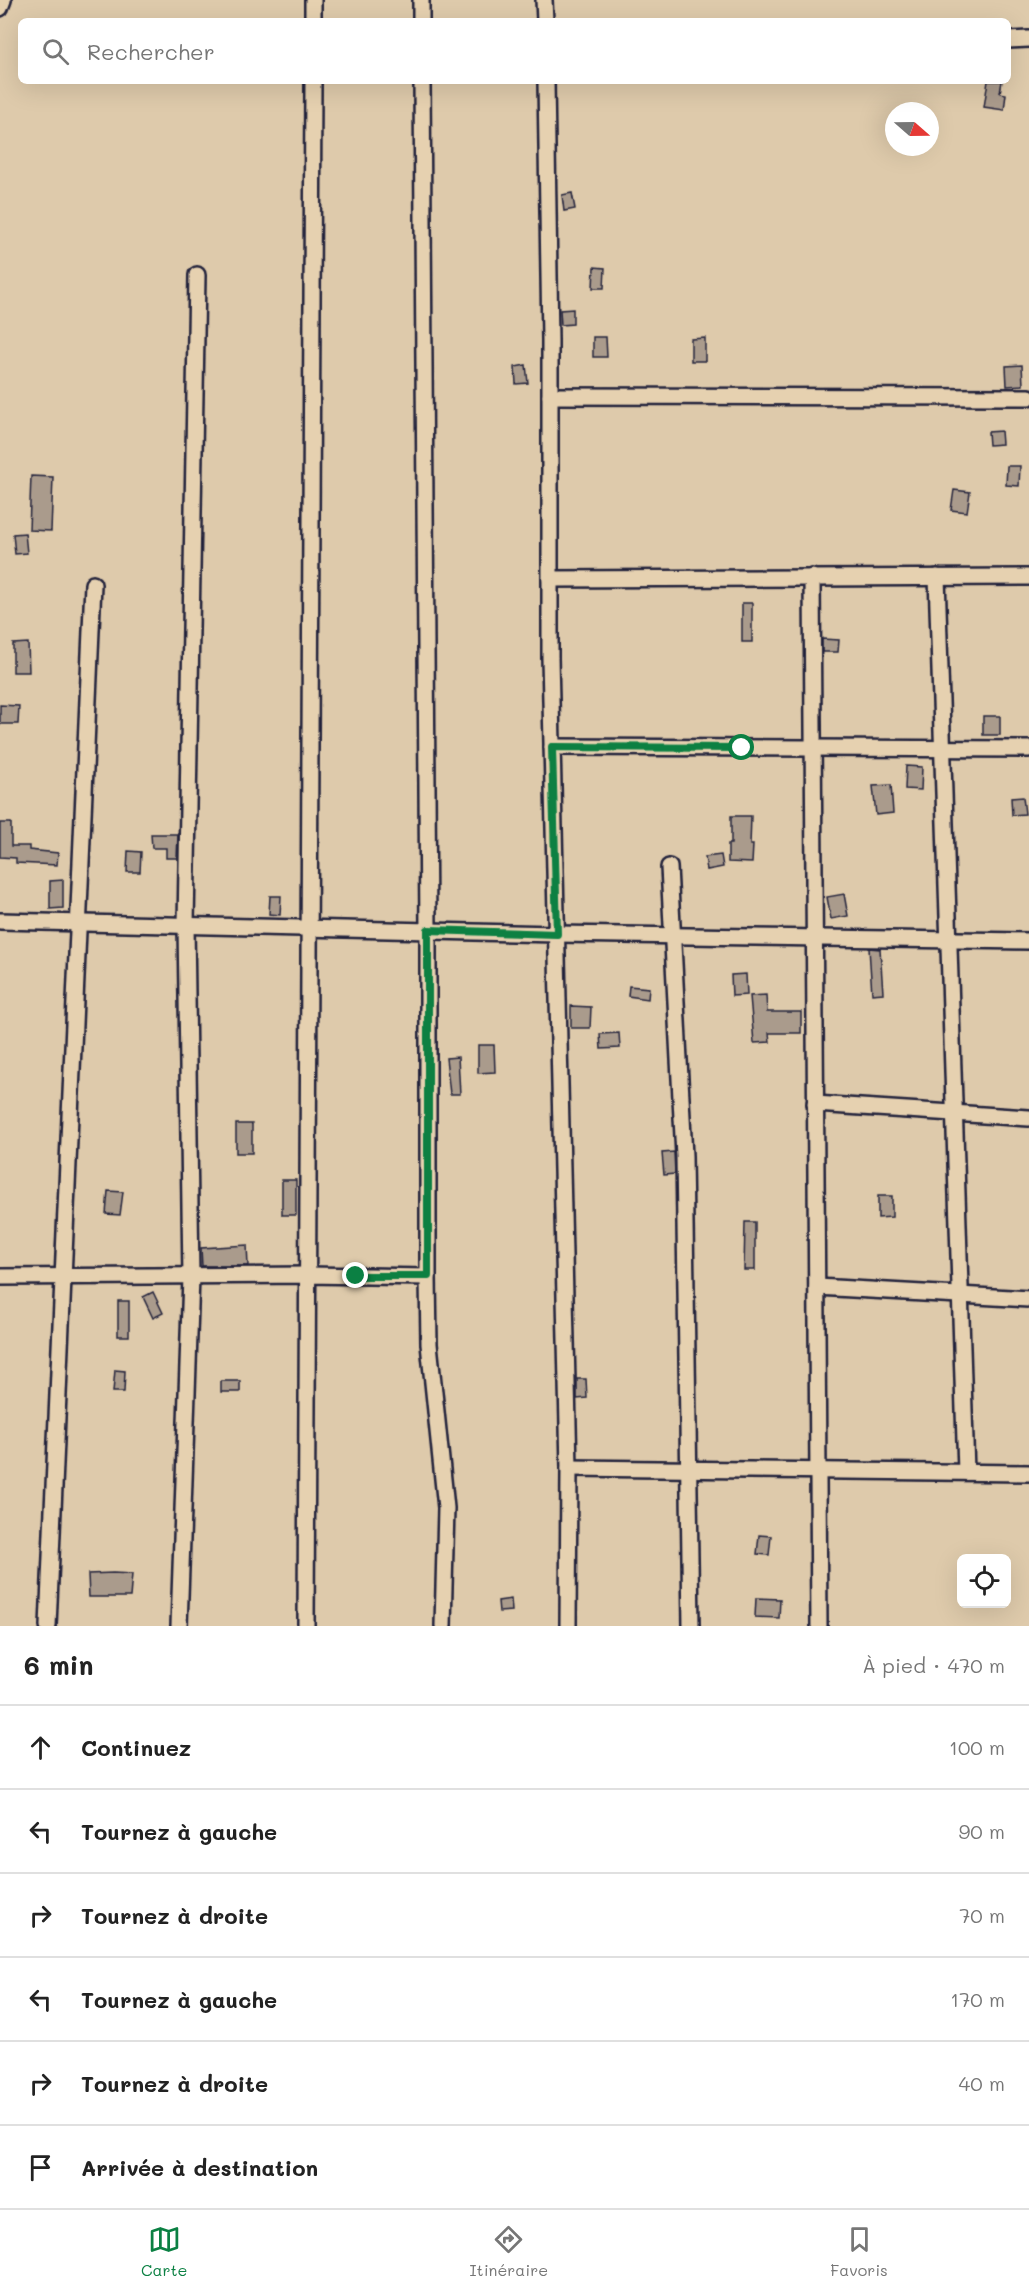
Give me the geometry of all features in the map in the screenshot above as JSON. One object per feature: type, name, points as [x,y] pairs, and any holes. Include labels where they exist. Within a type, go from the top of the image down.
[{"type":"street","points":[[0,8],[3,0]]},
{"type":"street","points":[[313,0],[313,18]]},
{"type":"street","points":[[421,0],[421,18]]},
{"type":"street","points":[[544,0],[545,18]]},
{"type":"street","points":[[1011,40],[1029,39]]},
{"type":"street","points":[[306,1626],[313,84]]},
{"type":"street","points":[[422,84],[428,1276],[429,1344],[446,1508],[443,1626]]},
{"type":"street","points":[[546,84],[552,747],[570,1468],[568,1626]]},
{"type":"street","points":[[179,1626],[191,1277],[186,925],[197,275]]},
{"type":"street","points":[[550,396],[1029,397]]},
{"type":"street","points":[[812,577],[819,1626]]},
{"type":"street","points":[[937,577],[966,1472]]},
{"type":"street","points":[[550,579],[1029,577]]},
{"type":"street","points":[[48,1626],[93,584]]},
{"type":"street","points":[[552,747],[1029,749]]},
{"type":"street","points":[[669,867],[684,1156],[691,1626]]},
{"type":"street","points":[[0,921],[557,934],[1029,941]]},
{"type":"street","points":[[815,1104],[1029,1118]]},
{"type":"street","points":[[0,1277],[428,1276]]},
{"type":"street","points":[[816,1287],[1029,1299]]},
{"type":"street","points":[[570,1468],[1029,1473]]},
{"type":"building","points":[[988,84],[1002,84],[1000,93],[1006,94],[1004,110],[984,107]]},
{"type":"building","points":[[572,193],[575,209],[564,211],[562,195]]},
{"type":"building","points":[[594,267],[605,268],[604,288],[593,288]]},
{"type":"building","points":[[573,309],[573,324],[561,325],[560,310]]},
{"type":"building","points":[[593,337],[606,337],[607,357],[593,357]]},
{"type":"building","points":[[705,338],[705,361],[691,361],[691,339]]},
{"type":"building","points":[[526,365],[528,383],[516,384],[515,367]]},
{"type":"building","points":[[1022,365],[1023,385],[1007,386],[1006,366]]},
{"type":"building","points":[[1001,431],[1002,444],[989,445],[988,432]]},
{"type":"building","points":[[1007,466],[1020,466],[1019,486],[1006,485]]},
{"type":"building","points":[[31,476],[53,477],[51,531],[29,530]]},
{"type":"building","points":[[954,490],[970,492],[967,512],[951,510]]},
{"type":"building","points":[[25,533],[27,553],[15,554],[13,534]]},
{"type":"building","points":[[742,603],[752,603],[752,642],[742,642]]},
{"type":"building","points":[[822,639],[839,640],[838,652],[822,652]]},
{"type":"building","points":[[28,643],[29,672],[13,672],[13,644]]},
{"type":"building","points":[[0,705],[19,706],[18,724],[0,724]]},
{"type":"building","points":[[983,716],[1000,716],[1000,735],[983,735]]},
{"type":"building","points":[[906,766],[922,767],[921,790],[905,789]]},
{"type":"building","points":[[891,785],[893,813],[876,815],[873,786]]},
{"type":"building","points":[[1023,797],[1025,814],[1012,815],[1011,798]]},
{"type":"building","points":[[731,816],[751,816],[752,863],[728,862],[728,844],[731,844]]},
{"type":"building","points":[[0,823],[11,823],[11,846],[29,846],[29,850],[58,853],[57,865],[16,863],[16,858],[0,857]]},
{"type":"building","points":[[151,834],[178,834],[177,858],[166,858],[166,848],[152,848]]},
{"type":"building","points":[[128,851],[141,852],[140,872],[127,872]]},
{"type":"building","points":[[721,855],[723,867],[707,870],[705,857]]},
{"type":"building","points":[[63,880],[63,908],[50,909],[50,881]]},
{"type":"building","points":[[844,894],[848,916],[831,919],[827,897]]},
{"type":"building","points":[[270,896],[281,896],[280,915],[269,914]]},
{"type":"building","points":[[869,948],[880,949],[883,993],[872,994]]},
{"type":"building","points":[[746,974],[747,995],[732,996],[731,975]]},
{"type":"building","points":[[629,986],[649,988],[648,999],[628,996]]},
{"type":"building","points":[[766,995],[767,1012],[801,1012],[801,1033],[769,1033],[770,1042],[754,1043],[750,996]]},
{"type":"building","points":[[571,1006],[591,1007],[590,1028],[571,1028]]},
{"type":"building","points":[[619,1033],[620,1048],[601,1049],[600,1034]]},
{"type":"building","points":[[478,1045],[494,1045],[495,1072],[478,1073]]},
{"type":"building","points":[[458,1057],[460,1094],[450,1094],[446,1058]]},
{"type":"building","points":[[236,1124],[252,1124],[252,1153],[236,1153]]},
{"type":"building","points":[[674,1152],[675,1174],[664,1175],[662,1153]]},
{"type":"building","points":[[282,1180],[296,1180],[296,1215],[282,1215]]},
{"type":"building","points":[[108,1191],[123,1192],[120,1215],[106,1214]]},
{"type":"building","points":[[878,1196],[892,1196],[892,1217],[878,1218]]},
{"type":"building","points":[[745,1222],[755,1222],[755,1270],[744,1270]]},
{"type":"building","points":[[247,1245],[248,1266],[202,1266],[201,1248]]},
{"type":"building","points":[[153,1292],[163,1313],[153,1318],[143,1297]]},
{"type":"building","points":[[118,1301],[129,1301],[129,1336],[118,1336]]},
{"type":"building","points":[[115,1370],[125,1371],[124,1392],[113,1392]]},
{"type":"building","points":[[577,1379],[586,1379],[587,1398],[577,1399]]},
{"type":"building","points":[[221,1381],[240,1381],[240,1392],[221,1392]]},
{"type":"building","points":[[759,1535],[771,1536],[769,1555],[757,1554]]},
{"type":"building","points":[[88,1574],[132,1574],[130,1597],[89,1597]]},
{"type":"building","points":[[756,1598],[780,1599],[779,1618],[755,1617]]},
{"type":"building","points":[[511,1599],[512,1611],[499,1612],[498,1601]]},
{"type":"route","points":[[356,1276],[428,1276],[428,930],[557,934],[552,747],[742,748]]}]
